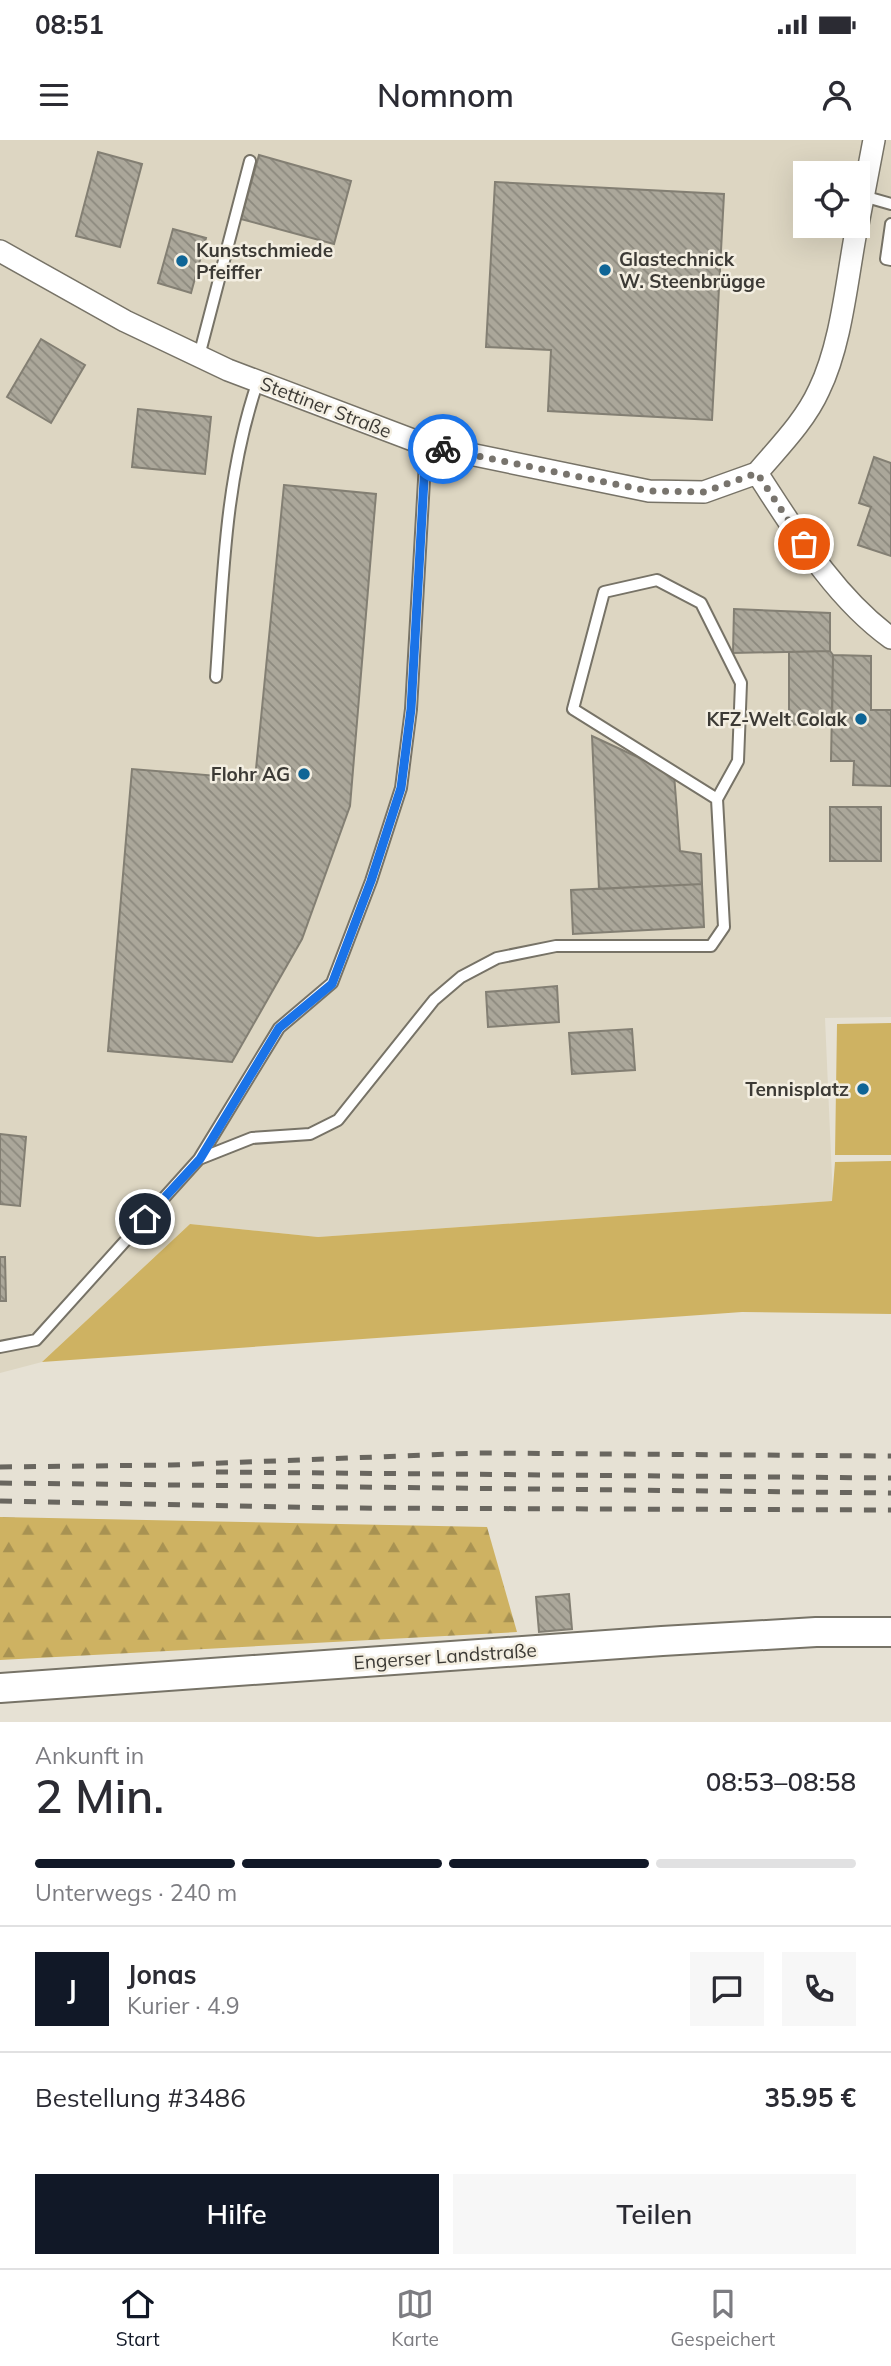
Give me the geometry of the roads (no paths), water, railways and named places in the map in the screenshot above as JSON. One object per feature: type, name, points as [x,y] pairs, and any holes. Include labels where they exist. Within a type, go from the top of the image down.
[{"type":"main road","name":"Engerser Landstraße","points":[[0,1688],[662,1641],[816,1632],[891,1632]]},
{"type":"street","points":[[869,161],[873,140]]},
{"type":"street","points":[[854,238],[831,354],[819,390],[796,428],[757,473],[804,544],[849,599],[891,638]]},
{"type":"street","name":"Stettiner Straße","points":[[0,251],[125,321],[200,356],[426,445],[649,491],[704,492],[757,473]]},
{"type":"lane","points":[[200,356],[250,161]]},
{"type":"lane","points":[[870,198],[891,204]]},
{"type":"lane","points":[[891,224],[886,259],[891,260]]},
{"type":"lane","points":[[216,677],[226,523],[241,429],[258,381]]},
{"type":"lane","points":[[0,1347],[36,1339],[200,1159],[279,1028],[332,984],[371,881],[401,788],[411,709],[426,445]]},
{"type":"lane","points":[[200,1159],[252,1138],[310,1134],[338,1120],[434,1000],[461,976],[497,958],[556,946],[711,946],[724,927],[717,799],[738,761],[741,683],[701,603],[657,580],[604,592],[573,709],[717,799]]},
{"type":"railway","points":[[0,1467],[171,1465],[478,1453],[891,1456]]},
{"type":"railway","points":[[216,1472],[891,1478]]},
{"type":"railway","points":[[0,1483],[891,1493]]},
{"type":"railway","points":[[0,1501],[334,1508],[891,1510]]},
{"type":"place","name":"Kunstschmiede Pfeiffer","points":[[182,261]]},
{"type":"place","name":"Glastechnick W. Steenbrügge","points":[[605,270]]},
{"type":"place","name":"KFZ-Welt Colak","points":[[861,719]]},
{"type":"place","name":"Flohr AG","points":[[304,774]]},
{"type":"place","name":"Tennisplatz","points":[[863,1089]]}]
